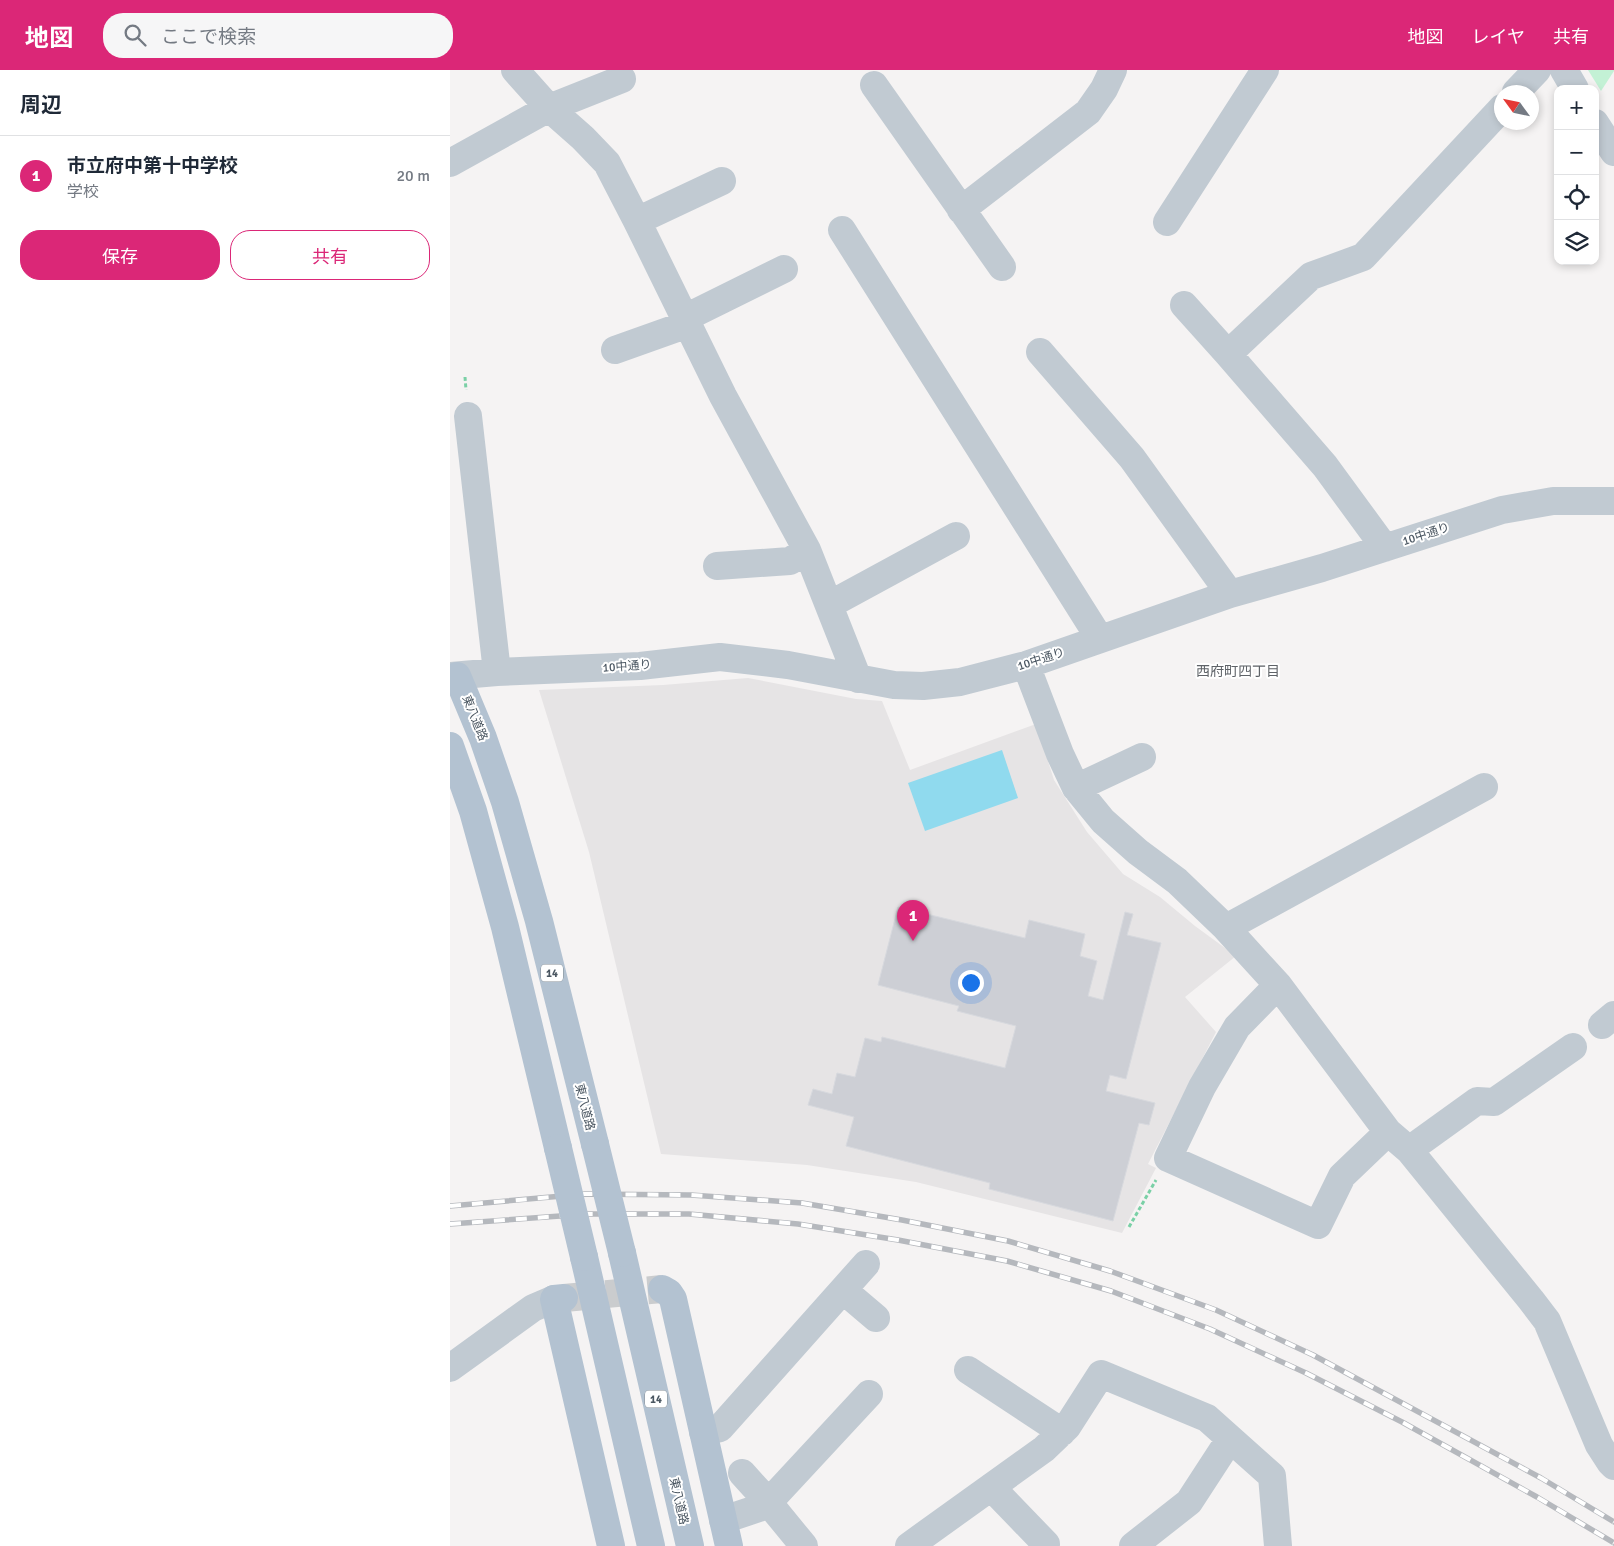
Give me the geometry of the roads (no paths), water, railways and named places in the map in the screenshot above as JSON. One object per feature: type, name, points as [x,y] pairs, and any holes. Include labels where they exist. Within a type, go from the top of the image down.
[{"type":"main road","name":"東八道路","points":[[454,676],[483,738],[506,802],[539,921],[622,1253],[690,1546]]},
{"type":"main road","points":[[450,746],[473,811],[505,927],[652,1546]]},
{"type":"main road","points":[[662,1290],[669,1293],[673,1299],[729,1546]]},
{"type":"main road","points":[[559,1299],[611,1546]]},
{"type":"street","points":[[515,70],[548,108],[583,138],[607,163],[638,221],[723,396],[807,550],[858,679]]},
{"type":"street","points":[[961,210],[1088,112],[1104,89],[1113,70]]},
{"type":"street","points":[[1166,222],[1265,70]]},
{"type":"street","points":[[1523,85],[1537,70]]},
{"type":"street","points":[[1564,70],[1573,85]]},
{"type":"street","points":[[450,163],[548,108],[622,79]]},
{"type":"street","points":[[874,85],[1002,267]]},
{"type":"street","points":[[1228,354],[1312,276],[1363,257],[1494,117]]},
{"type":"street","points":[[1599,129],[1614,152]]},
{"type":"street","points":[[638,221],[722,181]]},
{"type":"street","points":[[842,230],[1100,639]]},
{"type":"street","points":[[615,350],[687,321],[784,270]]},
{"type":"street","points":[[1184,305],[1325,466],[1384,548]]},
{"type":"street","points":[[1040,352],[1132,458],[1230,594]]},
{"type":"street","points":[[463,433],[497,672]]},
{"type":"street","name":"10中通り","points":[[454,676],[497,672],[640,666],[720,657],[788,665],[894,685],[923,686],[960,682],[1026,664],[1230,594],[1322,568],[1502,510],[1553,500],[1614,501]]},
{"type":"street","points":[[829,605],[956,536]]},
{"type":"street","points":[[717,566],[790,561],[807,550]]},
{"type":"street","points":[[1026,664],[1060,754],[1076,788],[1104,821],[1138,852],[1177,881],[1226,928],[1278,985],[1388,1132],[1409,1150],[1531,1300],[1546,1322],[1599,1445],[1614,1466]]},
{"type":"street","points":[[1076,788],[1142,757]]},
{"type":"street","points":[[1226,928],[1484,787]]},
{"type":"street","points":[[1278,985],[1237,1027],[1202,1087],[1168,1158],[1318,1225],[1342,1176],[1388,1132]]},
{"type":"street","points":[[1409,1150],[1477,1101],[1494,1102],[1573,1047]]},
{"type":"street","points":[[703,1432],[720,1428],[866,1264]]},
{"type":"street","points":[[843,1290],[876,1318]]},
{"type":"street","points":[[450,1368],[533,1308],[559,1299]]},
{"type":"street","points":[[968,1370],[1062,1432]]},
{"type":"street","points":[[909,1546],[1044,1449],[1067,1427],[1100,1374],[1207,1418],[1272,1476],[1278,1546]]},
{"type":"street","points":[[766,1506],[869,1394]]},
{"type":"street","points":[[1133,1546],[1189,1502],[1230,1439]]},
{"type":"street","points":[[742,1473],[761,1494],[766,1506]]},
{"type":"street","points":[[991,1487],[1046,1544]]},
{"type":"street","points":[[723,1520],[766,1506],[772,1507],[804,1546]]},
{"type":"water","points":[[1002,750],[1018,798],[925,831],[908,783]]},
{"type":"tunnel","points":[[564,1298],[662,1289]]},
{"type":"railway","points":[[450,1206],[585,1194],[691,1195],[802,1203],[1008,1241],[1110,1271],[1216,1310],[1313,1355],[1541,1478],[1614,1522]]},
{"type":"railway","points":[[450,1224],[588,1214],[689,1214],[798,1224],[898,1240],[1007,1261],[1111,1291],[1210,1329],[1306,1373],[1402,1422],[1537,1497],[1614,1543]]},
{"type":"place","name":"市立府中第十中学校","points":[[913,941]]},
{"type":"district","name":"西府町四丁目","points":[[1238,671]]}]
